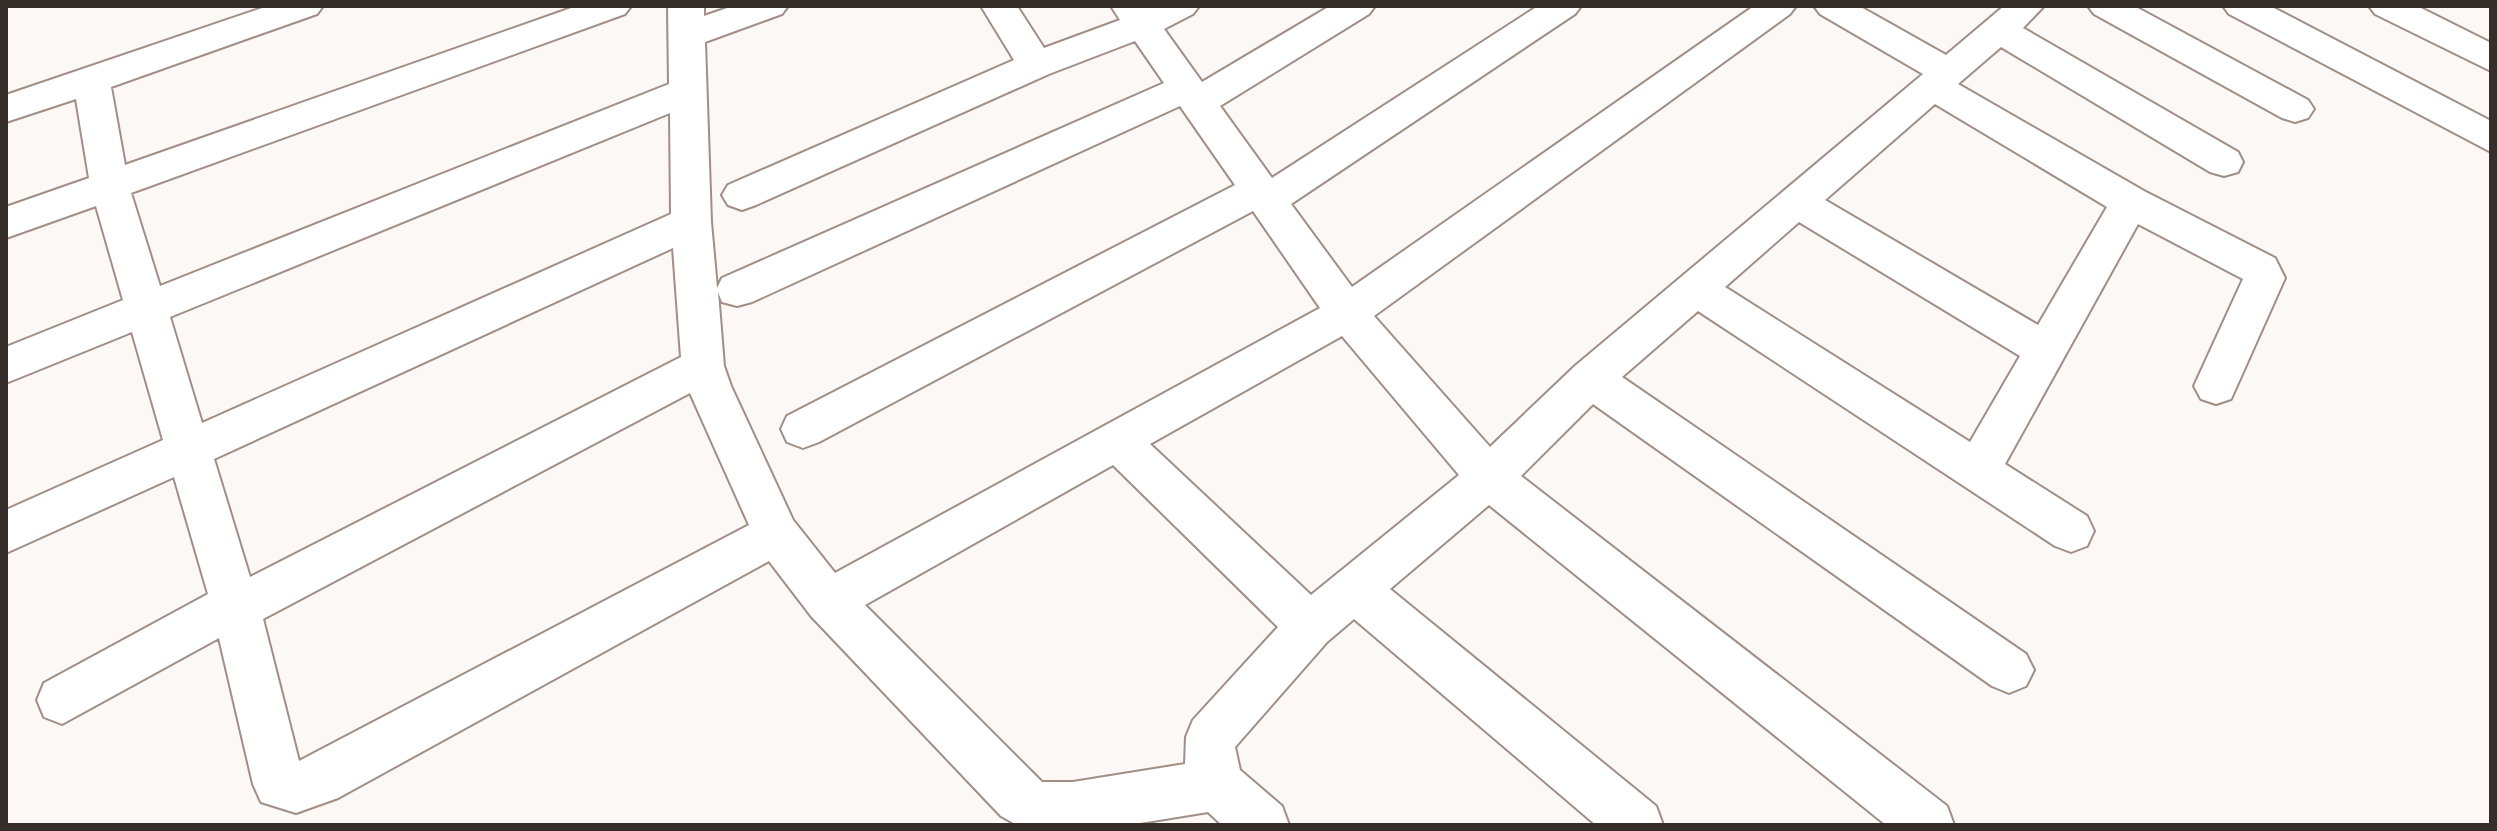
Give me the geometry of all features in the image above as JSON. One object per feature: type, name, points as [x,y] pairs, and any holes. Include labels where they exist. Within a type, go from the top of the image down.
[{"type":"street","points":[[6,109],[305,6]]},
{"type":"street","points":[[6,223],[613,6]]},
{"type":"street","points":[[770,6],[686,20],[691,222],[703,366],[776,534],[828,601],[1019,798],[1038,808],[1073,808],[1216,785]]},
{"type":"street","points":[[999,6],[1036,65]]},
{"type":"street","points":[[742,195],[1036,65],[1135,16],[1181,6]]},
{"type":"street","points":[[737,290],[1192,95],[1357,6]]},
{"type":"street","points":[[803,429],[1264,195],[1563,6]]},
{"type":"street","points":[[828,601],[1347,313],[1778,6]]},
{"type":"street","points":[[1832,6],[2130,202],[2261,269],[2264,278],[2216,386]]},
{"type":"street","points":[[2106,6],[2295,109]]},
{"type":"street","points":[[2241,6],[2491,138]]},
{"type":"street","points":[[2387,6],[2491,58]]},
{"type":"street","points":[[1135,16],[1347,313],[1489,478],[1928,825]]},
{"type":"street","points":[[1263,825],[1216,785],[1207,756],[1211,737],[1310,626],[1489,478],[1590,379],[2012,18],[2224,162]]},
{"type":"street","points":[[91,80],[109,184],[236,609],[272,768],[279,784],[296,787],[320,780],[776,534]]},
{"type":"street","points":[[6,365],[687,91]]},
{"type":"street","points":[[1797,202],[2043,349]]},
{"type":"street","points":[[1978,470],[2043,349],[2130,202]]},
{"type":"street","points":[[6,532],[691,222]]},
{"type":"street","points":[[1696,289],[2071,531]]},
{"type":"street","points":[[62,700],[229,607],[236,609],[703,366]]},
{"type":"street","points":[[1590,379],[2009,670]]},
{"type":"street","points":[[1117,441],[1310,626]]},
{"type":"street","points":[[1354,589],[1637,825]]}]
